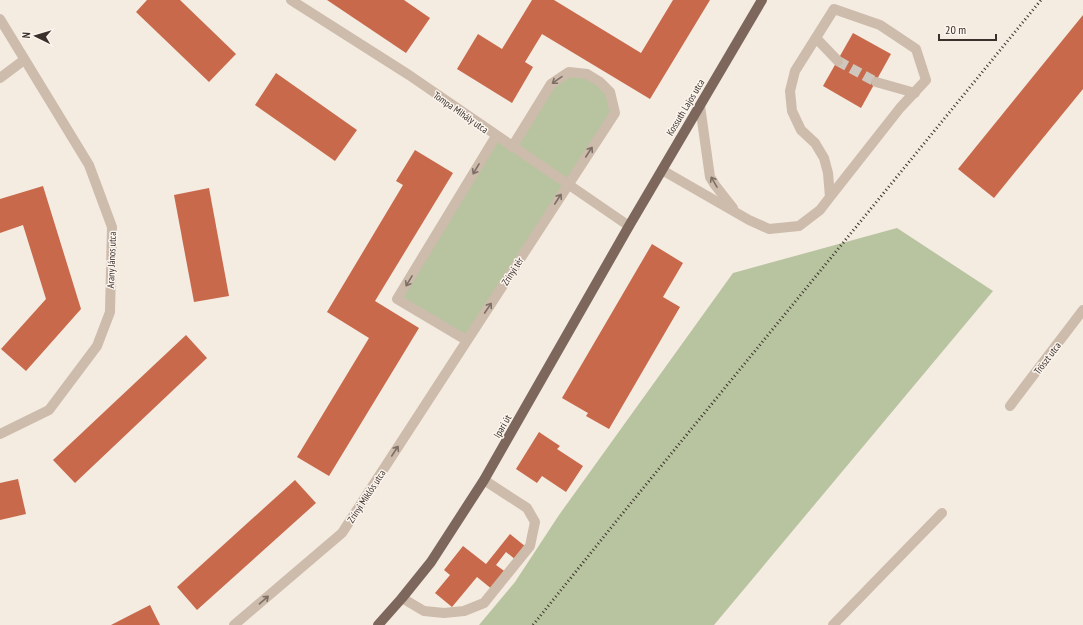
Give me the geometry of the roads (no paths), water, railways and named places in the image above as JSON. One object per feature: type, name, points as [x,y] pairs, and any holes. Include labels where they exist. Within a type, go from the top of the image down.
[{"type":"main road","name":"Kossuth Lajos utca","points":[[629,226],[762,0]]},
{"type":"main road","name":"Ipari út","points":[[378,625],[431,562],[484,480],[629,226]]},
{"type":"street","name":"Tompa Mihály utca","points":[[291,0],[409,75],[629,226]]},
{"type":"street","points":[[662,170],[737,213],[769,228],[799,226],[820,210],[900,108],[926,80],[916,49],[880,25],[834,9],[795,72],[790,91],[792,111],[801,130],[815,143],[824,158],[828,173],[830,197]]},
{"type":"street","points":[[0,20],[24,60],[0,78]]},
{"type":"street","points":[[816,38],[838,61]]},
{"type":"street","name":"Arany János utca","points":[[0,434],[49,410],[98,346],[110,312],[112,227],[89,165],[24,60]]},
{"type":"street","name":"Zrínyi tér","points":[[466,340],[489,308],[615,113],[610,92],[600,82],[587,74],[569,72],[551,84],[512,147]]},
{"type":"street","points":[[876,82],[915,93]]},
{"type":"street","points":[[700,106],[710,177],[737,213]]},
{"type":"street","points":[[466,340],[397,299],[496,136]]},
{"type":"street","name":"Tröszt utca","points":[[1010,406],[1083,310]]},
{"type":"street","name":"Zrínyi Miklós utca","points":[[234,625],[342,533],[466,340]]},
{"type":"street","points":[[402,598],[424,611],[444,613],[464,611],[484,603],[530,546],[535,522],[527,508],[484,480]]},
{"type":"street","points":[[833,625],[942,513]]},
{"type":"tunnel","points":[[838,61],[876,82]]},
{"type":"railway","points":[[533,625],[1041,0]]}]
